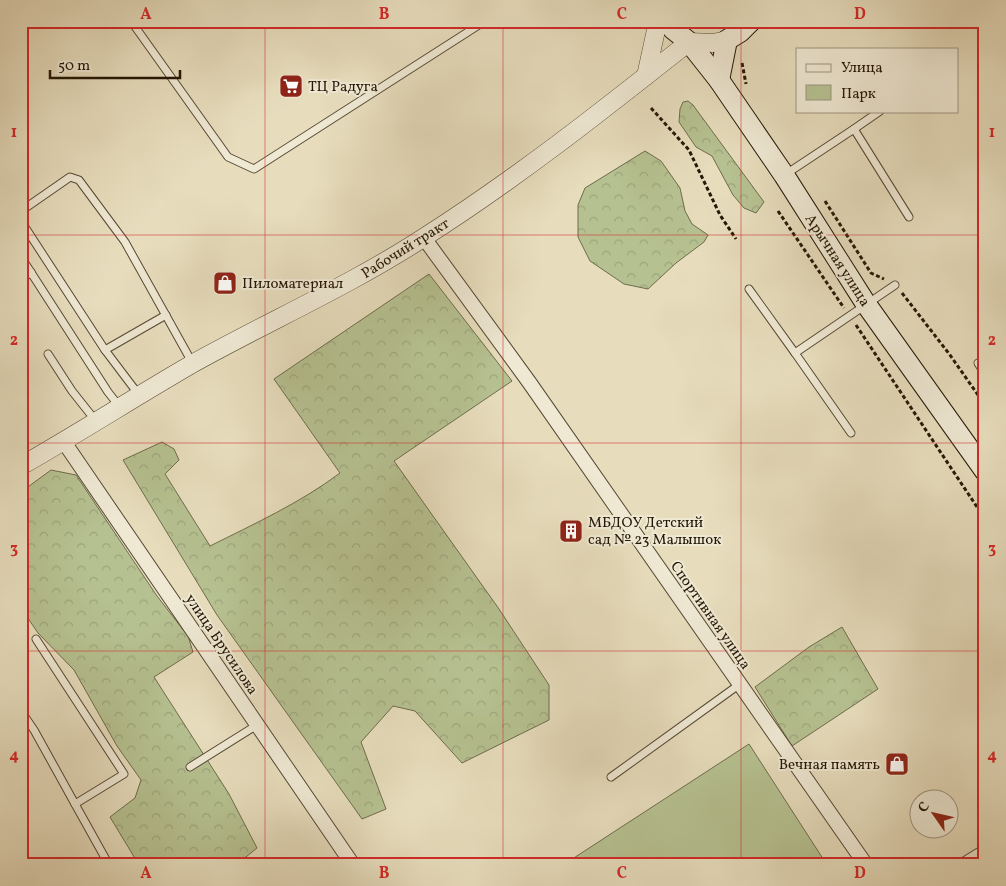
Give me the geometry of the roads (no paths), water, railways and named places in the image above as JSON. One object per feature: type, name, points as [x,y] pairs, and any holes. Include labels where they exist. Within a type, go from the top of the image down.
[{"type":"main road","points":[[666,21],[689,42]]},
{"type":"main road","points":[[719,80],[727,40],[740,32],[751,21]]},
{"type":"main road","name":"Арычная улица","points":[[689,42],[719,80],[784,175],[866,304],[982,462]]},
{"type":"street","points":[[646,76],[658,21]]},
{"type":"street","points":[[689,42],[713,43],[727,40]]},
{"type":"street","name":"Рабочий тракт","points":[[21,466],[193,364],[371,270],[424,238],[499,187],[689,42]]},
{"type":"street","name":"Спортивная улица","points":[[424,238],[529,382],[866,865]]},
{"type":"street","name":"улица Брусилова","points":[[64,442],[353,865]]},
{"type":"street","points":[[964,865],[985,852]]},
{"type":"lane","points":[[131,21],[228,157],[254,170],[485,21]]},
{"type":"lane","points":[[784,175],[879,112]]},
{"type":"lane","points":[[854,129],[909,217]]},
{"type":"lane","points":[[21,211],[70,177],[79,180],[126,242],[193,364]]},
{"type":"lane","points":[[21,221],[105,350],[139,396]]},
{"type":"lane","points":[[21,257],[119,407]]},
{"type":"lane","points":[[21,280],[31,272]]},
{"type":"lane","points":[[795,354],[895,285]]},
{"type":"lane","points":[[750,289],[851,433]]},
{"type":"lane","points":[[105,350],[166,314]]},
{"type":"lane","points":[[48,354],[72,391],[95,421]]},
{"type":"lane","points":[[978,363],[985,374]]},
{"type":"lane","points":[[36,639],[124,774],[75,804]]},
{"type":"lane","points":[[611,777],[740,684]]},
{"type":"lane","points":[[21,711],[34,730],[108,865]]},
{"type":"lane","points":[[190,767],[257,725]]},
{"type":"place","name":"ТЦ Радуга","points":[[291,86]]},
{"type":"place","name":"Пиломатериал","points":[[225,283]]},
{"type":"place","name":"МБДОУ Детский сад № 23 Малышок","points":[[571,531]]},
{"type":"place","name":"Вечная память","points":[[897,764]]}]
